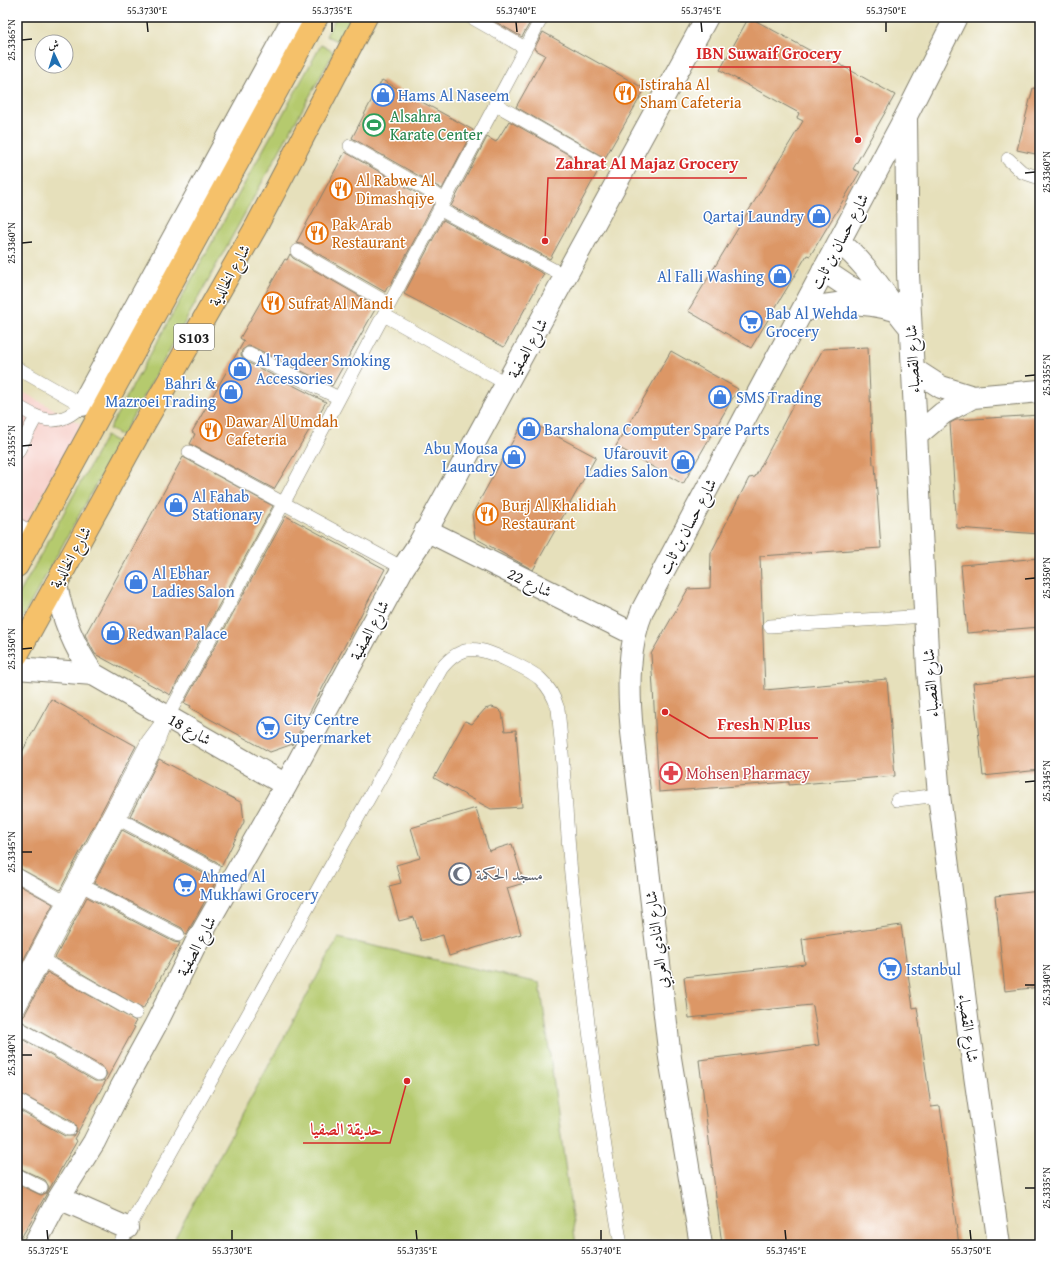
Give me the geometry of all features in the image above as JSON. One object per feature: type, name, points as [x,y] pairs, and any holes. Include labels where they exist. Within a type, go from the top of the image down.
[{"type":"main road","name":"S103","points":[[17,566],[26,529],[317,17]]},
{"type":"main road","name":"شارع الخالدية","points":[[17,655],[252,234],[366,17]]},
{"type":"street","points":[[82,405],[294,17]]},
{"type":"street","name":"شارع الصفية","points":[[34,1245],[50,1192],[94,1142],[121,1088],[156,1024],[195,945],[286,785],[403,568],[420,544],[426,530],[567,277],[707,17]]},
{"type":"street","name":"شارع حسان بن ثابت","points":[[634,634],[643,608],[906,116],[956,17]]},
{"type":"street","name":"شارع القصباء","points":[[906,116],[906,222],[910,327],[926,616],[939,796],[968,1026],[999,1245]]},
{"type":"street","points":[[838,242],[862,262],[895,310],[910,327]]},
{"type":"street","points":[[823,270],[848,286],[895,310]]},
{"type":"street","points":[[802,311],[839,303],[858,303],[895,310]]},
{"type":"street","points":[[913,370],[941,387],[973,397],[1040,391]]},
{"type":"street","points":[[917,435],[943,413],[973,397]]},
{"type":"street","name":"شارع 22","points":[[426,530],[634,634]]},
{"type":"street","name":"شارع 18","points":[[56,584],[68,631],[93,674]]},
{"type":"street","name":"شارع النادي العربي","points":[[634,634],[629,683],[632,732],[670,1058],[701,1245]]},
{"type":"street","name":"شارع 18","points":[[17,668],[93,674],[286,785]]},
{"type":"street","points":[[50,1192],[123,1237]]},
{"type":"lane","points":[[471,17],[526,48]]},
{"type":"lane","points":[[17,1012],[153,754],[168,716],[283,504],[542,17]]},
{"type":"lane","points":[[495,104],[599,163]]},
{"type":"lane","points":[[350,146],[442,204],[567,277]]},
{"type":"lane","points":[[1008,158],[1022,172],[1040,178]]},
{"type":"lane","points":[[298,251],[386,309],[507,384]]},
{"type":"lane","points":[[249,354],[339,398]]},
{"type":"lane","points":[[17,368],[82,405],[74,413],[61,420],[46,421],[17,406]]},
{"type":"lane","points":[[17,453],[36,417]]},
{"type":"lane","points":[[189,452],[403,568]]},
{"type":"lane","points":[[770,626],[926,616]]},
{"type":"lane","points":[[123,1237],[441,669],[453,656],[461,652],[478,649],[486,650],[533,672],[549,688],[558,709],[571,873],[580,957],[602,1123],[621,1245]]},
{"type":"lane","points":[[17,989],[148,741],[168,716]]},
{"type":"lane","points":[[898,800],[939,796]]},
{"type":"lane","points":[[119,819],[213,869]]},
{"type":"lane","points":[[17,875],[63,901]]},
{"type":"lane","points":[[83,886],[178,935]]},
{"type":"lane","points":[[44,961],[136,1012]]},
{"type":"lane","points":[[17,1027],[100,1074]]},
{"type":"lane","points":[[17,1100],[69,1128]]},
{"type":"lane","points":[[17,1175],[50,1192]]},
{"type":"shaded area","points":[[17,389],[81,424],[17,542]]},
{"type":"green space","points":[[336,17],[353,17],[339,42],[326,36]]},
{"type":"green space","points":[[321,45],[334,52],[122,436],[109,429]]},
{"type":"green space","points":[[106,436],[119,443],[18,626],[17,598]]},
{"type":"green space","points":[[338,938],[540,983],[576,1245],[171,1245]]},
{"type":"building","points":[[487,17],[533,17],[522,37]]},
{"type":"building","points":[[749,17],[895,95],[853,169],[860,172],[810,256],[807,255],[751,348],[688,311],[803,121],[797,118],[799,113],[720,70]]},
{"type":"building","points":[[543,32],[645,89],[605,158],[516,107],[545,55],[534,49]]},
{"type":"building","points":[[382,80],[473,130],[442,189],[352,138]]},
{"type":"building","points":[[1033,88],[1040,89],[1040,155],[1017,150]]},
{"type":"building","points":[[509,121],[598,171],[550,259],[451,206],[487,137],[496,142]]},
{"type":"building","points":[[345,152],[434,203],[390,286],[388,286],[385,292],[301,244],[296,243]]},
{"type":"building","points":[[443,220],[544,274],[504,347],[404,294]]},
{"type":"building","points":[[290,254],[293,258],[377,306],[332,386],[253,347],[248,346],[242,350],[241,355],[245,361],[326,402],[274,489],[190,444],[195,434],[192,432],[244,341],[240,338],[285,259],[287,260]]},
{"type":"building","points":[[868,347],[873,465],[875,464],[881,548],[760,556],[765,690],[887,679],[895,776],[789,785],[789,782],[659,792],[651,654],[688,589],[710,588],[711,553],[749,478],[755,477],[823,349]]},
{"type":"building","points":[[671,351],[738,389],[683,484],[616,446]]},
{"type":"building","points":[[1040,415],[1040,534],[957,528],[950,423],[956,420]]},
{"type":"building","points":[[525,419],[596,457],[533,570],[475,538],[472,514]]},
{"type":"building","points":[[183,457],[273,506],[170,695],[95,654],[85,635]]},
{"type":"building","points":[[286,516],[385,569],[293,744],[270,752],[190,708],[191,706],[184,703]]},
{"type":"building","points":[[1040,558],[1040,627],[967,633],[961,565]]},
{"type":"building","points":[[1040,676],[1040,770],[983,776],[973,683]]},
{"type":"building","points":[[51,699],[136,746],[60,890],[17,867],[17,761]]},
{"type":"building","points":[[492,707],[498,709],[502,713],[505,731],[516,730],[522,807],[491,809],[434,778],[465,721],[472,724],[485,709]]},
{"type":"building","points":[[159,759],[242,803],[244,822],[221,867],[217,862],[130,816]]},
{"type":"building","name":"مسجد الحكمة","points":[[476,808],[489,851],[512,844],[524,883],[507,888],[521,934],[449,956],[443,935],[421,941],[414,917],[399,921],[389,886],[401,883],[396,865],[420,858],[411,828]]},
{"type":"building","points":[[122,830],[209,876],[216,876],[214,880],[216,881],[186,935],[182,928],[94,883]]},
{"type":"building","points":[[17,884],[53,904],[17,972]]},
{"type":"building","points":[[1040,891],[1040,987],[1005,991],[995,896]]},
{"type":"building","points":[[87,897],[174,942],[180,943],[143,1009],[55,958]]},
{"type":"building","points":[[901,925],[913,1008],[917,1007],[931,1107],[940,1106],[959,1245],[722,1245],[699,1060],[819,1045],[813,1006],[811,1005],[689,1018],[684,977],[805,964],[802,939]]},
{"type":"building","points":[[47,972],[136,1021],[133,1026],[135,1027],[74,1139],[77,1141],[17,1245],[17,1184],[41,1195],[46,1193],[49,1187],[45,1180],[17,1167],[17,1109],[65,1136],[73,1136],[77,1129],[73,1122],[17,1092],[17,1036],[95,1081],[103,1081],[107,1074],[103,1067],[19,1020],[24,1016]]},
{"type":"place","name":"Istiraha Al Sham Cafeteria","points":[[625,93]]},
{"type":"place","name":"Hams Al Naseem","points":[[383,95]]},
{"type":"place","name":"Alsahra Karate Center","points":[[374,125]]},
{"type":"place","name":"IBN Suwaif Grocery","points":[[858,140]]},
{"type":"place","name":"Al Rabwe Al Dimashqiye","points":[[341,189]]},
{"type":"place","name":"Qartaj Laundry","points":[[819,216]]},
{"type":"place","name":"Pak Arab Restaurant","points":[[317,233]]},
{"type":"place","name":"Zahrat Al Majaz Grocery","points":[[545,241]]},
{"type":"place","name":"Al Falli Washing","points":[[780,276]]},
{"type":"place","name":"Sufrat Al Mandi","points":[[273,303]]},
{"type":"place","name":"Bab Al Wehda Grocery","points":[[751,322]]},
{"type":"place","name":"Al Taqdeer Smoking Accessories","points":[[240,369]]},
{"type":"place","name":"Bahri & Mazroei Trading","points":[[231,392]]},
{"type":"place","name":"SMS Trading","points":[[720,397]]},
{"type":"place","name":"Barshalona Computer Spare Parts","points":[[529,429]]},
{"type":"place","name":"Dawar Al Umdah Cafeteria","points":[[211,430]]},
{"type":"place","name":"Abu Mousa Laundry","points":[[514,457]]},
{"type":"place","name":"Ufarouvit Ladies Salon","points":[[683,462]]},
{"type":"place","name":"Al Fahab Stationary","points":[[176,505]]},
{"type":"place","name":"Burj Al Khalidiah Restaurant","points":[[487,514]]},
{"type":"place","name":"Al Ebhar Ladies Salon","points":[[136,582]]},
{"type":"place","name":"Redwan Palace","points":[[113,633]]},
{"type":"place","name":"Fresh N Plus","points":[[665,712]]},
{"type":"place","name":"City Centre Supermarket","points":[[268,728]]},
{"type":"place","name":"Mohsen Pharmacy","points":[[671,773]]},
{"type":"place","name":"مسجد الحكمة","points":[[460,874]]},
{"type":"place","name":"Ahmed Al Mukhawi Grocery","points":[[185,885]]},
{"type":"place","name":"Istanbul","points":[[890,969]]},
{"type":"place","name":"حديقة الصفيا","points":[[407,1081]]}]
